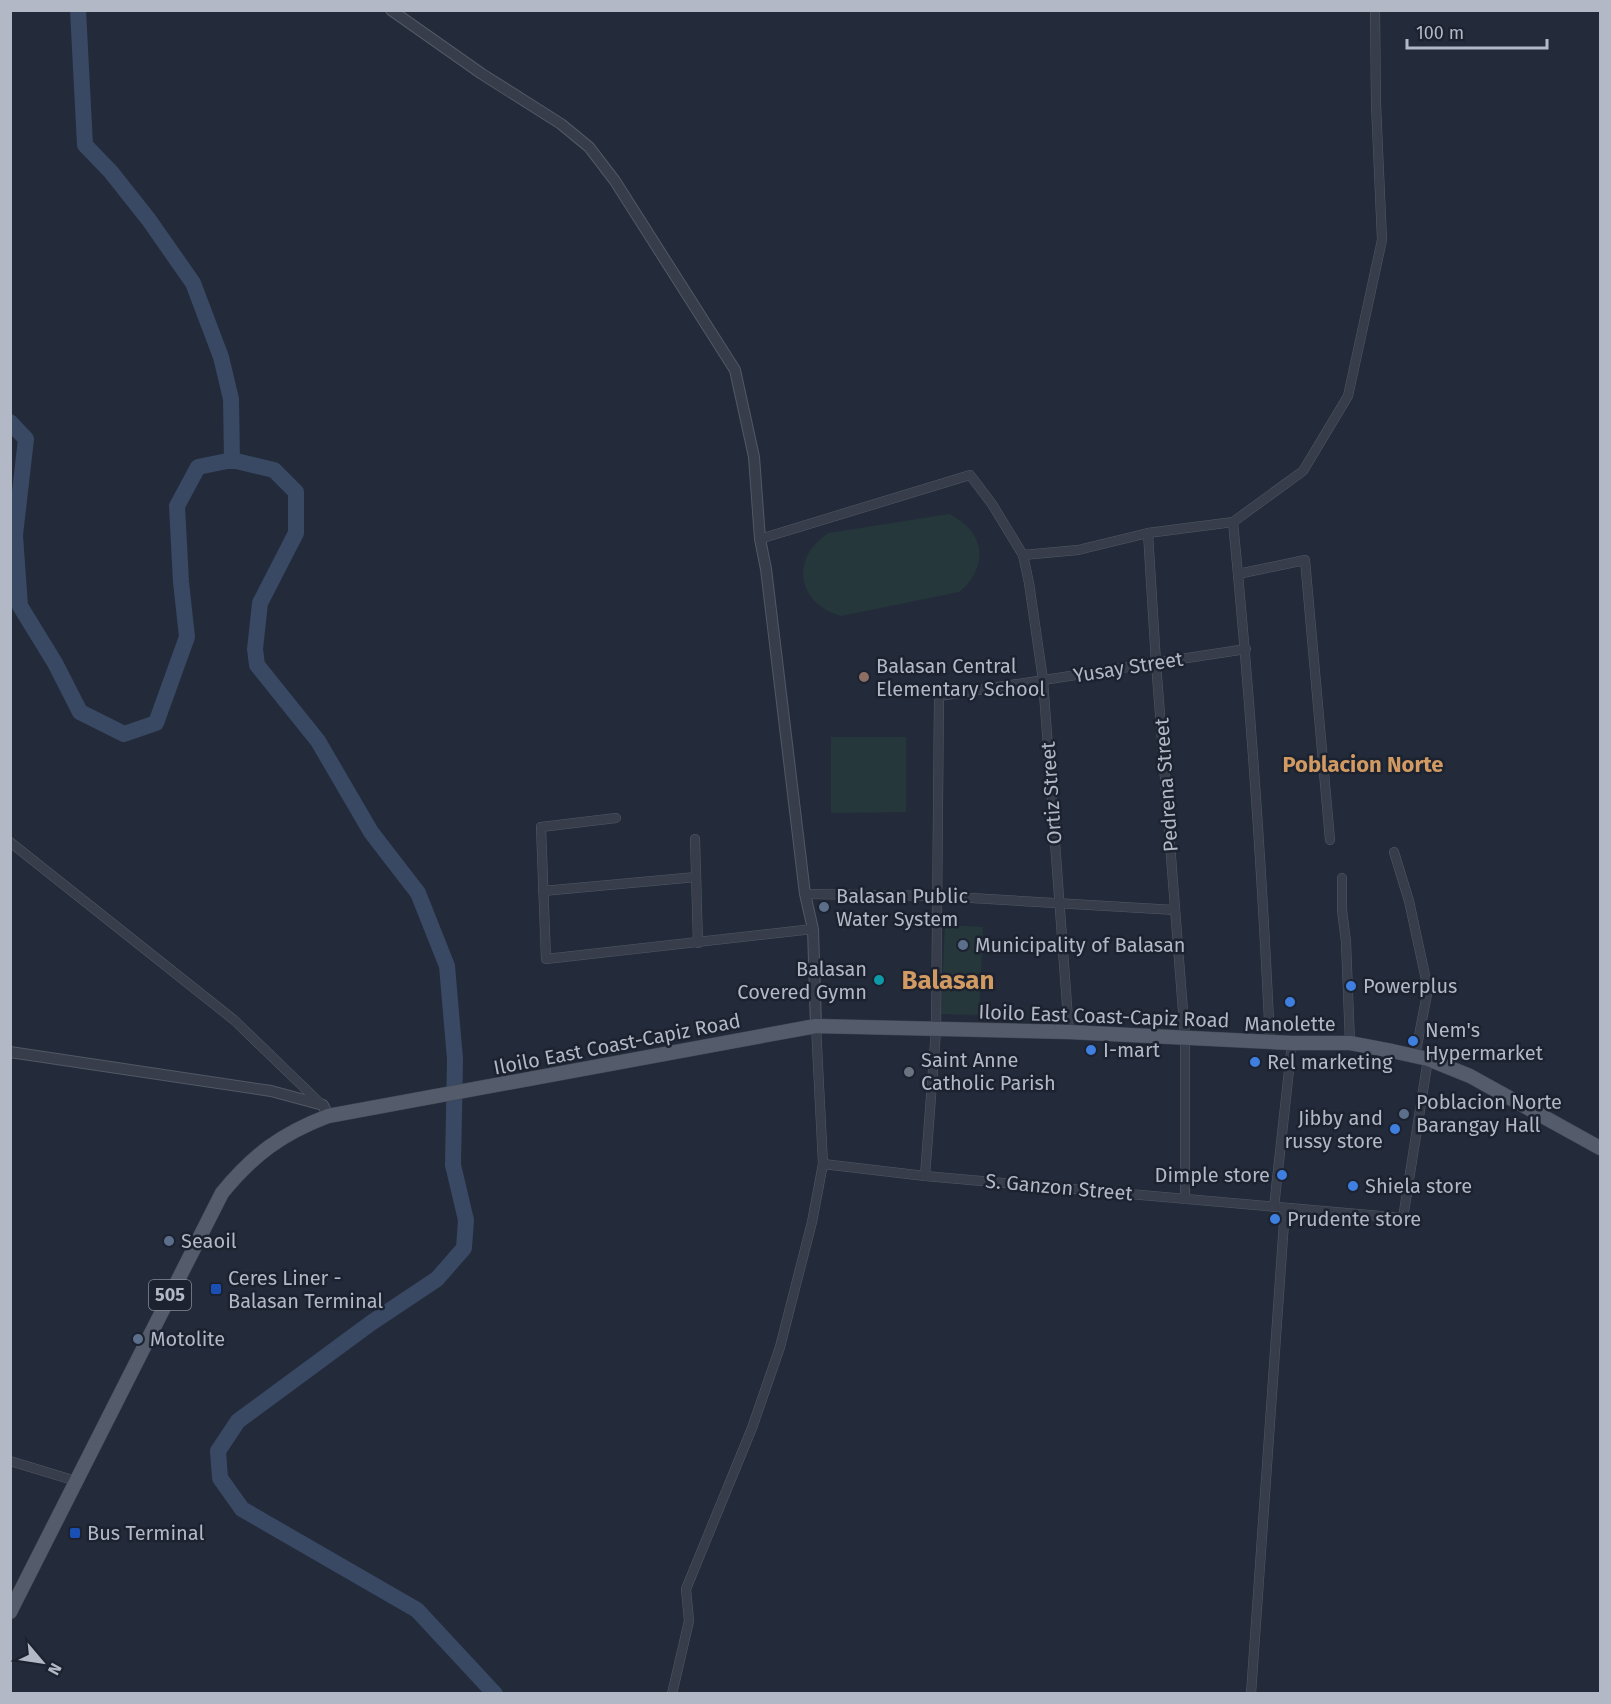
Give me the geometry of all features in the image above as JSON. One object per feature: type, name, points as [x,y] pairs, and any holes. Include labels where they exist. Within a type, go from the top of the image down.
[{"type":"main road","name":"Iloilo East Coast-Capiz Road","points":[[10,1612],[222,1193],[243,1168],[271,1144],[325,1111],[477,1090],[816,1026],[1069,1032],[1292,1043],[1350,1043],[1422,1057],[1470,1076],[1600,1148]]},
{"type":"street","points":[[760,539],[970,475],[992,504],[1023,555],[1078,550],[1148,533],[1233,522],[1303,471],[1348,396],[1382,240],[1376,104],[1375,10]]},
{"type":"street","points":[[393,11],[482,74],[561,124],[589,147],[615,182],[735,370],[754,457],[760,539],[766,569],[805,894],[813,929],[823,1164],[812,1222],[780,1347],[752,1428],[686,1589],[689,1622],[672,1694]]},
{"type":"street","points":[[1233,522],[1246,650],[1265,924],[1270,1042]]},
{"type":"street","name":"Pedrena Street","points":[[1148,533],[1185,1037],[1185,1199]]},
{"type":"street","name":"Ortiz Street","points":[[1023,555],[1043,680],[1069,1032]]},
{"type":"street","points":[[1238,574],[1305,560],[1330,840]]},
{"type":"street","name":"Yusay Street","points":[[938,896],[939,696],[1246,650]]},
{"type":"street","points":[[616,818],[541,827],[546,959],[813,929]]},
{"type":"street","points":[[695,839],[698,943]]},
{"type":"street","points":[[10,842],[234,1020],[325,1111]]},
{"type":"street","points":[[1394,852],[1428,989],[1422,1057]]},
{"type":"street","points":[[543,891],[696,877]]},
{"type":"street","points":[[1342,878],[1350,1043]]},
{"type":"street","points":[[805,894],[938,896],[1175,910]]},
{"type":"street","points":[[925,1176],[936,1030],[938,896]]},
{"type":"street","points":[[1274,1207],[1292,1043]]},
{"type":"street","points":[[10,1052],[271,1091],[325,1111]]},
{"type":"street","name":"S. Ganzon Street","points":[[823,1164],[925,1176],[1403,1218],[1422,1057]]},
{"type":"street","points":[[1251,1694],[1285,1208]]},
{"type":"street","points":[[10,1461],[76,1481]]},
{"type":"shaded area","points":[[949,514],[970,530],[979,550],[976,571],[959,592],[841,616],[826,610],[807,590],[804,566],[808,554],[816,543],[829,533]]},
{"type":"shaded area","points":[[831,737],[906,737],[906,812],[831,813]]},
{"type":"shaded area","points":[[945,925],[983,927],[979,1015],[941,1014]]},
{"type":"waterway","points":[[78,10],[85,145],[111,172],[149,220],[193,283],[221,357],[231,399],[232,460]]},
{"type":"waterway","points":[[10,422],[26,439],[15,535],[20,606],[55,663],[80,712],[124,734],[156,723],[187,637],[177,506],[198,467],[232,460],[274,470],[296,492],[296,533],[260,603],[255,649],[257,665],[318,741],[371,832],[418,893],[447,966],[455,1059],[453,1165],[466,1220],[464,1248],[437,1279],[371,1323],[238,1421],[218,1451],[220,1478],[242,1509],[417,1610],[495,1694]]},
{"type":"place","name":"Balasan Central Elementary School","points":[[864,677]]},
{"type":"place","name":"Balasan Public Water System","points":[[824,907]]},
{"type":"place","name":"Municipality of Balasan","points":[[963,945]]},
{"type":"place","name":"Balasan Covered Gymn","points":[[879,980]]},
{"type":"place","name":"Powerplus","points":[[1351,986]]},
{"type":"place","name":"Manolette","points":[[1290,1002]]},
{"type":"place","name":"Nem's Hypermarket","points":[[1413,1041]]},
{"type":"place","name":"I-mart","points":[[1091,1050]]},
{"type":"place","name":"Rel marketing","points":[[1255,1062]]},
{"type":"place","name":"Saint Anne Catholic Parish","points":[[909,1072]]},
{"type":"place","name":"Poblacion Norte Barangay Hall","points":[[1404,1114]]},
{"type":"place","name":"Jibby and russy store","points":[[1395,1129]]},
{"type":"place","name":"Dimple store","points":[[1282,1175]]},
{"type":"place","name":"Shiela store","points":[[1353,1186]]},
{"type":"place","name":"Prudente store","points":[[1275,1219]]},
{"type":"place","name":"Seaoil","points":[[169,1241]]},
{"type":"place","name":"Ceres Liner - Balasan Terminal","points":[[216,1289]]},
{"type":"place","name":"Motolite","points":[[138,1339]]},
{"type":"place","name":"Bus Terminal","points":[[75,1533]]},
{"type":"district","name":"Poblacion Norte","points":[[1363,764]]},
{"type":"district","name":"Balasan","points":[[948,980]]}]
